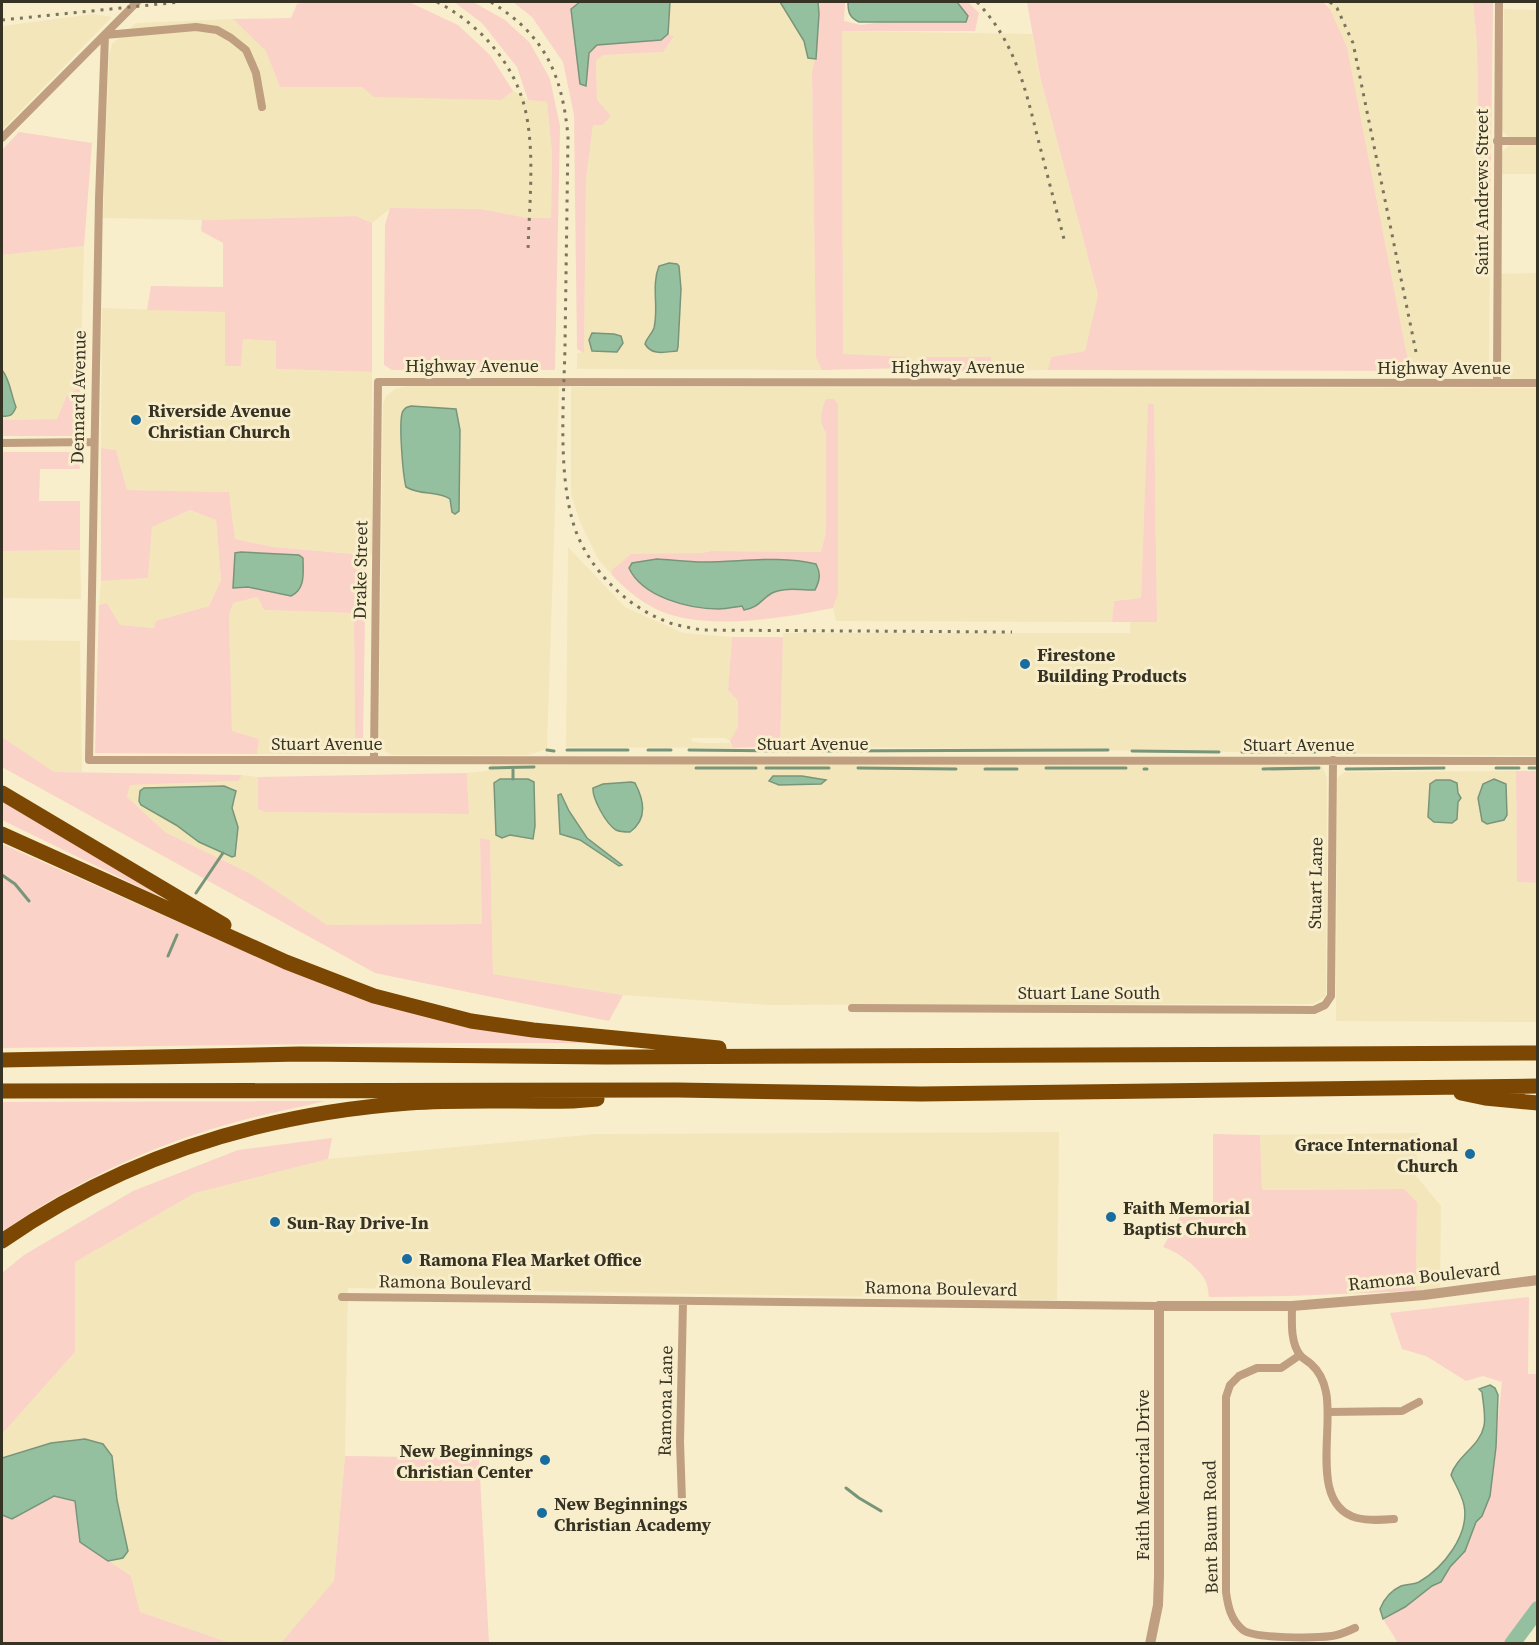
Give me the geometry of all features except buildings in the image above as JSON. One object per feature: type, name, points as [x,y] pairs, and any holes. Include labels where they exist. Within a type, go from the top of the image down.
[{"type":"highway","points":[[2,794],[286,962]]},
{"type":"highway","points":[[2,834],[286,962],[374,996],[471,1021],[533,1030],[719,1048],[757,1057]]},
{"type":"highway","points":[[2,1060],[300,1054],[757,1057],[1538,1052]]},
{"type":"highway","points":[[1435,1086],[1485,1098],[1538,1103]]},
{"type":"highway","points":[[2,1091],[677,1090],[921,1094],[1538,1086]]},
{"type":"highway","points":[[2,1240],[77,1194],[132,1168],[178,1149],[273,1122],[335,1110],[411,1103],[573,1101],[677,1090]]},
{"type":"street","points":[[4,133],[137,2]]},
{"type":"street","name":"Saint Andrews Street","points":[[1497,383],[1499,2]]},
{"type":"street","points":[[105,35],[196,27],[217,30],[246,50],[256,73],[262,107]]},
{"type":"street","name":"Dennard Avenue","points":[[89,760],[99,179],[105,35]]},
{"type":"street","points":[[1497,141],[1538,141]]},
{"type":"street","name":"Highway Avenue","points":[[378,382],[1538,383]]},
{"type":"street","name":"Drake Street","points":[[374,759],[378,382]]},
{"type":"street","points":[[2,443],[94,442]]},
{"type":"street","name":"Stuart Avenue","points":[[89,760],[1538,761]]},
{"type":"street","name":"Stuart Lane","points":[[1325,1005],[1331,996],[1333,760]]},
{"type":"street","name":"Stuart Lane South","points":[[852,1008],[1314,1010],[1325,1005]]},
{"type":"street","name":"Ramona Boulevard","points":[[342,1298],[1159,1306],[1292,1305],[1381,1299],[1538,1280]]},
{"type":"street","name":"Ramona Lane","points":[[682,1501],[680,1442],[683,1302]]},
{"type":"street","points":[[1292,1305],[1292,1334],[1300,1355],[1313,1366],[1321,1377],[1326,1392],[1327,1482],[1332,1498],[1340,1510],[1354,1517],[1369,1520],[1394,1519]]},
{"type":"street","name":"Faith Memorial Drive","points":[[1150,1644],[1158,1605],[1159,1576],[1159,1306]]},
{"type":"street","name":"Bent Baum Road","points":[[1300,1355],[1281,1368],[1257,1368],[1239,1376],[1230,1385],[1226,1397],[1226,1592],[1228,1607],[1233,1618],[1245,1632],[1264,1636],[1334,1636],[1355,1628]]},
{"type":"street","points":[[1328,1412],[1402,1411],[1419,1402]]},
{"type":"shaded area","points":[[409,2],[458,25],[490,55],[513,91],[501,100],[374,97],[362,87],[280,87],[266,51],[233,19],[291,18],[297,4]]},
{"type":"shaded area","points":[[454,2],[473,2],[505,20],[530,43],[550,79],[560,126],[555,370],[392,370],[384,365],[385,225],[390,208],[481,209],[527,218],[551,218],[552,153],[547,102],[528,100],[517,67],[482,23]]},
{"type":"shaded area","points":[[513,2],[580,2],[571,9],[586,85],[589,53],[597,44],[661,40],[668,34],[674,37],[663,52],[603,55],[596,61],[597,100],[611,116],[602,125],[593,125],[586,179],[584,353],[577,349],[574,115],[563,62],[532,17]]},
{"type":"shaded area","points":[[580,2],[670,2],[668,34],[661,40],[597,45],[589,53],[586,86],[580,84],[571,9]]},
{"type":"shaded area","points":[[670,2],[780,2],[804,41],[808,58],[816,59],[812,72],[816,356],[822,370],[577,369],[577,353],[584,352],[586,179],[593,125],[602,125],[597,100],[596,61],[603,55],[663,52],[674,38],[668,34]]},
{"type":"shaded area","points":[[780,2],[818,2],[816,59],[808,58],[804,41]]},
{"type":"shaded area","points":[[818,2],[845,2],[844,21],[861,25],[968,16],[957,2],[968,2],[979,13],[975,31],[842,31],[843,354],[909,357],[908,368],[822,370],[816,357],[812,72],[818,37]]},
{"type":"shaded area","points":[[848,2],[957,2],[968,16],[966,22],[859,22],[850,14]]},
{"type":"shaded area","points":[[1027,2],[1323,2],[1330,9],[1347,47],[1410,371],[1048,370],[1051,357],[1085,351],[1098,295],[1040,76]]},
{"type":"shaded area","points":[[1327,2],[1473,2],[1477,45],[1480,242],[1490,241],[1489,370],[1410,371],[1347,47]]},
{"type":"shaded area","points":[[1473,2],[1493,2],[1490,241],[1480,242],[1477,45]]},
{"type":"shaded area","points":[[1504,9],[1537,10],[1537,137],[1508,137],[1502,130]]},
{"type":"shaded area","points":[[94,14],[112,17],[2,130],[2,26]]},
{"type":"shaded area","points":[[233,19],[267,51],[280,87],[362,87],[501,100],[513,91],[528,100],[547,102],[552,153],[551,218],[527,218],[481,209],[391,208],[372,223],[356,216],[202,220],[103,218],[109,56],[112,44],[136,23]]},
{"type":"shaded area","points":[[842,31],[1032,34],[1040,76],[1098,295],[1085,351],[1051,357],[1048,370],[991,371],[991,358],[926,358],[927,366],[908,368],[908,357],[843,355]]},
{"type":"shaded area","points":[[19,132],[92,143],[84,246],[2,255],[2,150]]},
{"type":"shaded area","points":[[1511,144],[1537,144],[1537,174],[1501,174],[1502,152]]},
{"type":"shaded area","points":[[356,216],[372,223],[372,372],[276,369],[276,341],[243,339],[241,366],[225,366],[225,312],[147,310],[151,286],[223,287],[223,243],[201,231],[202,220]]},
{"type":"shaded area","points":[[84,246],[80,387],[67,395],[57,419],[2,420],[2,416],[8,417],[13,414],[16,407],[7,376],[2,370],[2,255]]},
{"type":"shaded area","points":[[669,263],[679,266],[681,289],[678,347],[677,351],[659,352],[651,350],[645,344],[653,330],[655,320],[655,289],[659,266]]},
{"type":"shaded area","points":[[1537,273],[1537,379],[1512,379],[1504,374],[1501,368],[1500,274]]},
{"type":"shaded area","points":[[102,308],[225,312],[241,365],[243,339],[277,341],[276,369],[372,372],[372,555],[273,547],[235,539],[229,492],[127,490],[116,450],[101,448]]},
{"type":"shaded area","points":[[592,333],[621,336],[623,343],[617,352],[592,351],[589,340]]},
{"type":"shaded area","points":[[926,357],[991,357],[991,371],[938,371],[927,366]]},
{"type":"shaded area","points":[[2,370],[9,382],[16,407],[11,415],[7,416],[2,416]]},
{"type":"shaded area","points":[[407,386],[559,386],[547,749],[528,755],[392,755],[386,752],[379,741],[383,404],[386,396],[395,389]]},
{"type":"shaded area","points":[[80,387],[81,436],[2,436],[2,420],[57,419],[67,395]]},
{"type":"shaded area","points":[[571,387],[1537,388],[1537,756],[780,746],[783,633],[1130,633],[1130,622],[1157,622],[1154,404],[1148,403],[1141,598],[1114,601],[1112,622],[836,621],[833,608],[838,594],[838,404],[821,427],[826,433],[826,532],[821,552],[711,551],[612,570],[612,575],[598,559],[580,522],[571,494]]},
{"type":"shaded area","points":[[826,399],[834,399],[838,404],[838,594],[833,608],[767,619],[696,620],[656,609],[633,594],[612,575],[612,570],[631,554],[711,551],[821,552],[826,532],[826,433],[821,421]],"holes":[[[657,559],[704,562],[789,560],[816,564],[820,570],[802,590],[787,590],[706,608],[678,602],[654,593]]]},
{"type":"shaded area","points":[[1148,403],[1154,404],[1157,622],[1112,622],[1114,601],[1141,598]]},
{"type":"shaded area","points":[[411,406],[456,409],[460,430],[459,511],[455,514],[452,512],[450,499],[445,496],[406,487],[402,460],[401,425],[403,411]]},
{"type":"shaded area","points":[[101,448],[116,450],[127,490],[229,492],[235,539],[273,547],[366,555],[363,739],[355,743],[354,613],[264,610],[258,597],[233,603],[229,615],[232,731],[259,739],[257,754],[95,753],[99,605],[107,603],[120,625],[154,628],[156,621],[209,606],[221,580],[216,520],[190,510],[152,527],[148,578],[101,581]],"holes":[[[262,553],[277,553],[291,596],[248,587],[233,587]]]},
{"type":"shaded area","points":[[2,452],[78,452],[80,469],[40,469],[39,501],[80,501],[80,550],[2,551]]},
{"type":"shaded area","points":[[190,510],[216,520],[221,580],[209,606],[157,621],[154,628],[120,625],[107,603],[99,605],[101,581],[148,578],[152,527]]},
{"type":"shaded area","points":[[568,547],[625,607],[683,633],[732,637],[728,690],[738,701],[738,728],[730,741],[725,738],[691,738],[692,741],[702,743],[730,743],[733,748],[566,747]]},
{"type":"shaded area","points":[[80,550],[81,599],[2,598],[2,551]]},
{"type":"shaded area","points":[[235,553],[299,555],[303,558],[303,580],[299,589],[291,596],[248,587],[233,588]]},
{"type":"shaded area","points":[[657,559],[698,562],[774,559],[802,561],[816,564],[819,577],[815,590],[777,591],[749,609],[744,610],[742,606],[722,609],[694,607],[655,594],[635,578],[629,568],[632,563]]},
{"type":"shaded area","points":[[259,597],[265,610],[354,613],[355,742],[363,739],[363,749],[358,754],[257,754],[259,739],[232,731],[229,615],[233,603]]},
{"type":"shaded area","points":[[732,637],[783,637],[780,746],[733,748],[730,741],[738,727],[738,701],[728,690]]},
{"type":"shaded area","points":[[2,640],[80,641],[82,772],[54,772],[2,737]]},
{"type":"shaded area","points":[[2,737],[54,772],[242,775],[238,781],[130,785],[127,797],[165,832],[251,874],[327,925],[482,924],[480,838],[490,840],[493,974],[623,995],[609,1021],[375,973],[2,767]]},
{"type":"shaded area","points":[[492,764],[1322,766],[1327,778],[1326,996],[1313,1004],[767,1005],[623,995],[493,974],[490,840],[480,838],[482,924],[327,925],[251,874],[165,832],[127,797],[130,785],[238,781],[242,775],[258,777],[258,808],[265,812],[469,814],[467,773],[487,771]],"holes":[[[150,787],[229,787],[234,789],[236,799],[232,808],[238,834],[237,852],[227,856],[199,842],[176,825]]]},
{"type":"shaded area","points":[[1516,771],[1517,882],[1537,883],[1537,1022],[1336,1021],[1337,778],[1345,772]],"holes":[[[1455,781],[1461,797],[1455,821],[1452,823],[1434,822]],[[1506,784],[1507,815],[1480,812],[1481,786]]]},
{"type":"shaded area","points":[[1516,771],[1537,771],[1537,883],[1517,882]]},
{"type":"shaded area","points":[[467,773],[469,814],[265,812],[258,809],[258,777]]},
{"type":"shaded area","points":[[773,776],[802,776],[826,780],[821,784],[779,785],[769,781]]},
{"type":"shaded area","points":[[500,779],[528,779],[534,782],[533,839],[510,835],[502,838],[496,835],[494,783]]},
{"type":"shaded area","points":[[1494,779],[1506,784],[1507,815],[1504,820],[1487,824],[1482,821],[1478,798],[1483,784]]},
{"type":"shaded area","points":[[1436,780],[1450,780],[1457,783],[1461,798],[1458,802],[1457,819],[1452,823],[1434,822],[1428,817],[1430,784]]},
{"type":"shaded area","points":[[635,783],[641,796],[642,815],[636,827],[630,832],[619,831],[612,827],[604,817],[597,804],[593,788],[603,784]]},
{"type":"shaded area","points":[[224,786],[236,791],[232,808],[238,827],[235,856],[232,857],[199,842],[176,825],[141,805],[139,801],[140,791],[144,788]]},
{"type":"shaded area","points":[[561,794],[587,838],[622,865],[619,866],[580,840],[560,834],[558,795]]},
{"type":"shaded area","points":[[2,797],[161,894],[160,897],[2,820]]},
{"type":"shaded area","points":[[2,844],[275,965],[582,1041],[582,1043],[2,1048]]},
{"type":"shaded area","points":[[325,1101],[209,1130],[147,1153],[86,1181],[2,1232],[2,1102]]},
{"type":"shaded area","points":[[1059,1132],[1057,1300],[348,1288],[345,1456],[334,1582],[281,1643],[230,1643],[140,1612],[131,1576],[108,1561],[123,1558],[112,1456],[85,1439],[51,1443],[2,1458],[2,1434],[75,1352],[74,1262],[195,1193],[328,1159],[596,1134]]},
{"type":"shaded area","points":[[1418,1133],[1416,1176],[1441,1206],[1440,1289],[1416,1291],[1417,1202],[1404,1189],[1262,1190],[1260,1135]]},
{"type":"shaded area","points":[[1213,1134],[1260,1135],[1262,1190],[1404,1189],[1417,1202],[1416,1291],[1209,1297],[1207,1284],[1199,1271],[1181,1256],[1163,1247],[1182,1213],[1213,1208]]},
{"type":"shaded area","points":[[332,1138],[328,1159],[195,1193],[75,1262],[75,1352],[2,1434],[2,1273],[24,1255],[133,1191],[238,1150]]},
{"type":"shaded area","points":[[1529,1297],[1528,1374],[1538,1374],[1537,1600],[1506,1643],[1398,1643],[1383,1619],[1441,1582],[1450,1567],[1465,1551],[1476,1522],[1482,1516],[1490,1496],[1502,1382],[1483,1376],[1466,1381],[1426,1356],[1402,1349],[1390,1313]]},
{"type":"shaded area","points":[[1490,1385],[1495,1388],[1498,1395],[1496,1447],[1490,1496],[1482,1516],[1476,1522],[1465,1551],[1450,1567],[1441,1582],[1383,1619],[1380,1609],[1388,1596],[1401,1586],[1417,1583],[1428,1576],[1453,1550],[1459,1539],[1465,1516],[1464,1505],[1451,1475],[1458,1462],[1482,1433],[1485,1414],[1482,1392],[1479,1389]]},
{"type":"shaded area","points":[[85,1439],[103,1444],[112,1456],[117,1500],[128,1551],[123,1558],[108,1561],[80,1542],[75,1501],[54,1496],[12,1519],[2,1515],[2,1458],[51,1443]]},
{"type":"shaded area","points":[[345,1456],[479,1458],[489,1643],[281,1643],[334,1581]]},
{"type":"shaded area","points":[[54,1496],[75,1501],[80,1542],[131,1576],[140,1612],[230,1643],[2,1644],[2,1515],[13,1518]]},
{"type":"waterway","points":[[547,750],[554,751]]},
{"type":"waterway","points":[[567,750],[628,750]]},
{"type":"waterway","points":[[648,750],[671,750]]},
{"type":"waterway","points":[[689,750],[792,751]]},
{"type":"waterway","points":[[819,751],[1108,750]]},
{"type":"waterway","points":[[1132,751],[1219,752]]},
{"type":"waterway","points":[[1242,752],[1315,752]]},
{"type":"waterway","points":[[1326,752],[1354,752]]},
{"type":"waterway","points":[[490,768],[534,767]]},
{"type":"waterway","points":[[513,768],[513,779]]},
{"type":"waterway","points":[[696,768],[756,768]]},
{"type":"waterway","points":[[766,768],[829,768]]},
{"type":"waterway","points":[[858,768],[956,769]]},
{"type":"waterway","points":[[1046,768],[1126,768]]},
{"type":"waterway","points":[[1263,769],[1319,768]]},
{"type":"waterway","points":[[1346,769],[1444,768]]},
{"type":"waterway","points":[[1496,768],[1519,768]]},
{"type":"waterway","points":[[1529,768],[1538,768]]},
{"type":"waterway","points":[[985,769],[1017,769]]},
{"type":"waterway","points":[[196,893],[223,853]]},
{"type":"waterway","points":[[2,875],[15,884],[29,901]]},
{"type":"waterway","points":[[168,956],[177,935]]},
{"type":"waterway","points":[[846,1488],[881,1511]]},
{"type":"waterway","points":[[1512,1644],[1538,1609]]},
{"type":"railway","points":[[2,20],[180,2]]},
{"type":"railway","points":[[437,2],[468,22],[494,48],[514,78],[521,95],[529,129],[530,147],[528,251]]},
{"type":"railway","points":[[491,2],[510,15],[538,43],[556,76],[565,114],[568,136],[563,421],[565,476],[574,526],[583,547],[598,571],[628,600],[652,615],[669,623],[701,630],[1012,632]]},
{"type":"railway","points":[[977,2],[1001,33],[1017,66],[1065,243]]},
{"type":"railway","points":[[1330,2],[1337,8],[1353,43],[1417,357]]},
{"type":"place","name":"Riverside Avenue Christian Church","points":[[136,420]]},
{"type":"place","name":"Firestone Building Products","points":[[1025,664]]},
{"type":"place","name":"Grace International Church","points":[[1470,1154]]},
{"type":"place","name":"Faith Memorial Baptist Church","points":[[1111,1217]]},
{"type":"place","name":"Sun-Ray Drive-In","points":[[275,1222]]},
{"type":"place","name":"Ramona Flea Market Office","points":[[407,1259]]},
{"type":"place","name":"New Beginnings Christian Center","points":[[545,1460]]},
{"type":"place","name":"New Beginnings Christian Academy","points":[[542,1513]]}]
